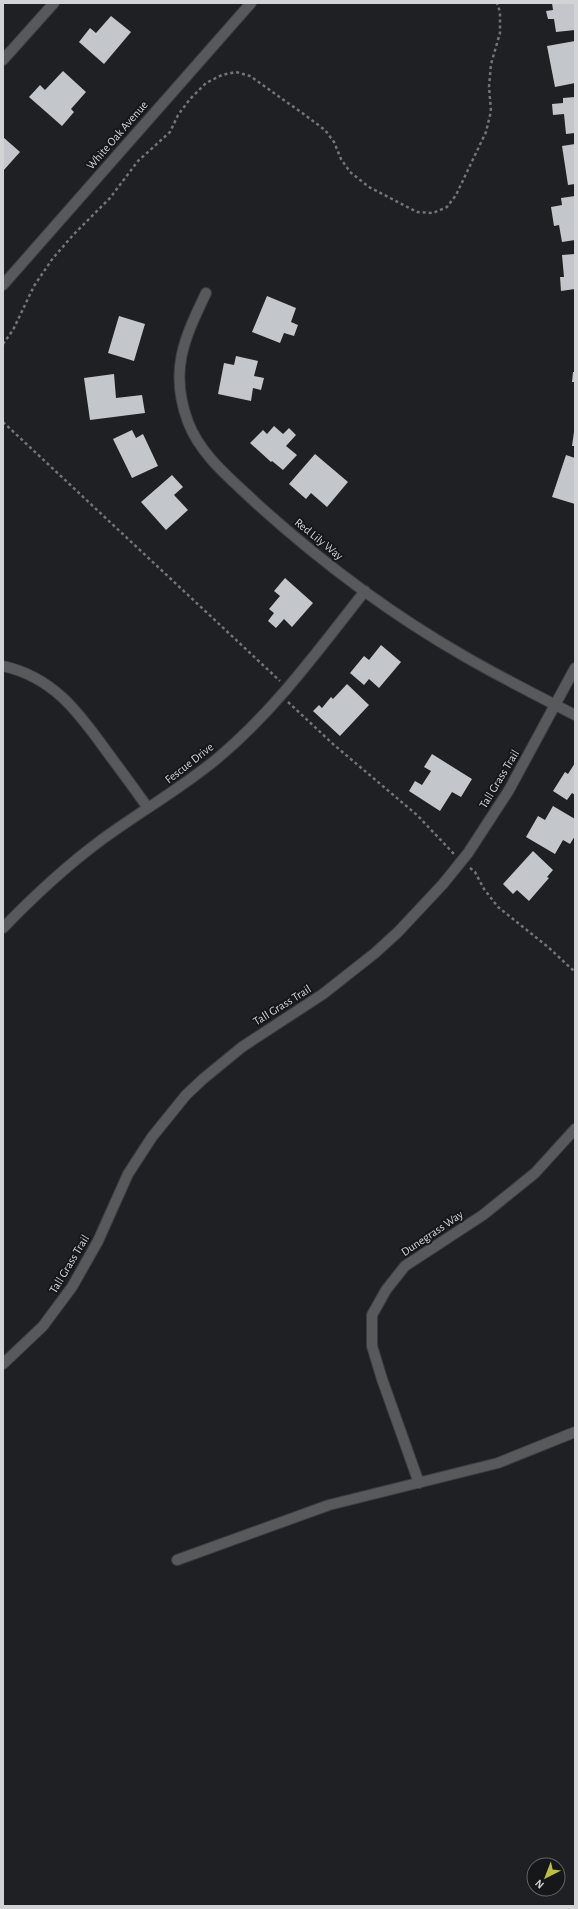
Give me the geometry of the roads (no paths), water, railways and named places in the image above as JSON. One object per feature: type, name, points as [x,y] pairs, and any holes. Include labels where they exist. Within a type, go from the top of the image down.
[{"type":"street","points":[[3,60],[54,3]]},
{"type":"street","name":"White Oak Avenue","points":[[3,285],[250,3]]},
{"type":"street","name":"Red Lily Way","points":[[206,293],[186,336],[180,362],[182,400],[193,434],[210,458],[237,486],[297,538],[396,614],[463,656],[575,715]]},
{"type":"street","name":"Fescue Drive","points":[[3,928],[47,885],[84,854],[180,787],[219,757],[261,718],[285,692],[365,591]]},
{"type":"street","points":[[3,666],[18,670],[39,679],[69,702],[148,808]]},
{"type":"street","name":"Tall Grass Trail","points":[[3,1364],[43,1326],[72,1287],[86,1264],[128,1174],[152,1137],[186,1095],[208,1074],[242,1046],[317,998],[375,954],[421,909],[462,861],[509,790],[575,668]]},
{"type":"street","name":"Dunegrass Way","points":[[419,1483],[382,1379],[372,1346],[372,1315],[386,1290],[405,1266],[483,1215],[506,1197],[535,1173],[575,1129]]},
{"type":"street","points":[[177,1560],[329,1505],[498,1463],[575,1432]]}]
